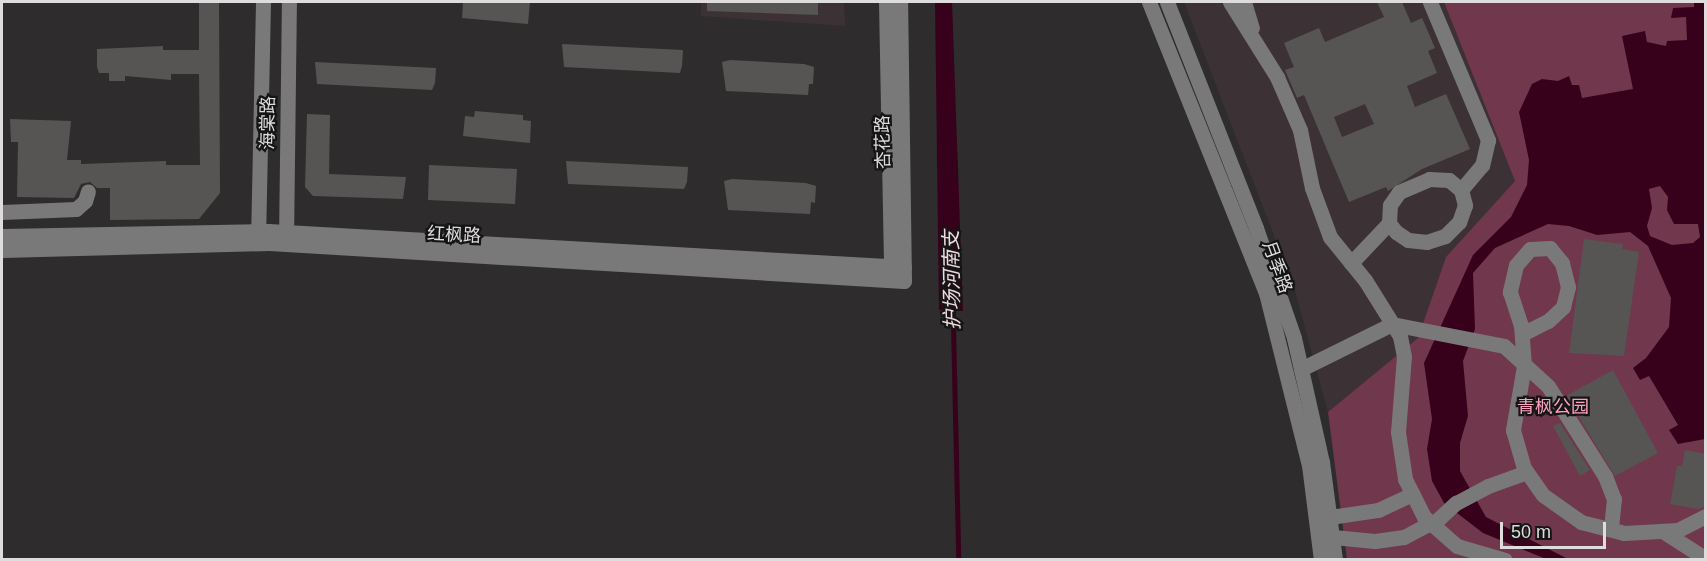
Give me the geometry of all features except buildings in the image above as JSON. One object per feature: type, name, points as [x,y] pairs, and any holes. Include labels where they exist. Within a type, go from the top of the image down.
[{"type":"street","name":"海棠路","points":[[259,237],[263,2]]},
{"type":"street","name":"海棠路","points":[[286,238],[289,2]]},
{"type":"street","name":"杏花路","points":[[886,2],[898,274]]},
{"type":"street","name":"杏花路","points":[[898,274],[900,2]]},
{"type":"street","name":"月季路","points":[[1149,2],[1273,316],[1309,465],[1321,560]]},
{"type":"street","name":"月季路","points":[[1167,2],[1275,279],[1301,369],[1330,517],[1335,560]]},
{"type":"street","points":[[1230,2],[1277,77],[1300,130],[1312,188],[1330,237],[1351,263],[1400,336],[1404,356],[1398,432],[1405,479],[1412,494],[1431,524],[1457,546],[1505,560]]},
{"type":"street","points":[[1244,2],[1255,39]]},
{"type":"street","points":[[1430,2],[1488,140],[1482,165],[1461,190]]},
{"type":"street","points":[[1351,263],[1389,223],[1390,205],[1399,192],[1429,179],[1449,180],[1461,190],[1465,205],[1459,222],[1445,236],[1427,242],[1408,240],[1389,223]]},
{"type":"street","points":[[2,212],[76,209],[85,201],[88,191]]},
{"type":"street","name":"红枫路","points":[[2,236],[286,238],[898,274]]},
{"type":"street","name":"红枫路","points":[[2,250],[259,237]]},
{"type":"street","points":[[1522,334],[1548,321],[1563,307],[1568,287],[1562,263],[1551,248],[1530,249],[1516,265],[1510,292],[1522,334],[1524,366],[1513,430],[1527,472],[1543,495],[1581,522],[1611,529],[1664,532],[1706,516]]},
{"type":"street","points":[[1301,369],[1392,324],[1504,346],[1548,386],[1605,476],[1614,499],[1611,529]]},
{"type":"street","points":[[1333,537],[1375,541],[1404,537],[1431,524],[1456,503],[1527,472]]},
{"type":"street","points":[[1330,517],[1378,510],[1412,494]]},
{"type":"street","points":[[1664,532],[1706,559]]},
{"type":"shaded area","points":[[701,2],[844,2],[845,26],[701,16]]},
{"type":"shaded area","points":[[1184,2],[1444,2],[1515,181],[1446,257],[1418,338],[1328,412],[1294,287]]},
{"type":"green space","name":"青枫公园","points":[[1444,2],[1705,2],[1705,559],[1347,559],[1328,412],[1418,338],[1446,257],[1515,181]]},
{"type":"water","points":[[935,2],[952,2],[963,311],[939,310]]},
{"type":"water","points":[[1694,2],[1705,2],[1705,439],[1678,444],[1669,430],[1678,425],[1649,376],[1640,380],[1633,368],[1646,358],[1669,327],[1671,298],[1648,246],[1630,232],[1597,235],[1569,226],[1548,224],[1495,248],[1473,273],[1475,329],[1463,361],[1468,416],[1460,443],[1460,471],[1486,517],[1568,559],[1546,559],[1483,533],[1444,503],[1432,481],[1427,449],[1432,419],[1424,363],[1473,255],[1511,217],[1527,185],[1529,160],[1519,112],[1532,84],[1542,79],[1558,81],[1569,76],[1572,85],[1579,85],[1582,98],[1633,89],[1622,36],[1645,31],[1647,42],[1666,46],[1667,41],[1687,40],[1686,17],[1671,18],[1673,8],[1694,7]],"holes":[[[1660,186],[1668,197],[1667,210],[1674,224],[1698,224],[1700,237],[1693,243],[1672,245],[1650,236],[1647,226],[1652,208],[1649,189]]]},
{"type":"waterway","name":"护场河南支","points":[[953,304],[959,560]]}]
